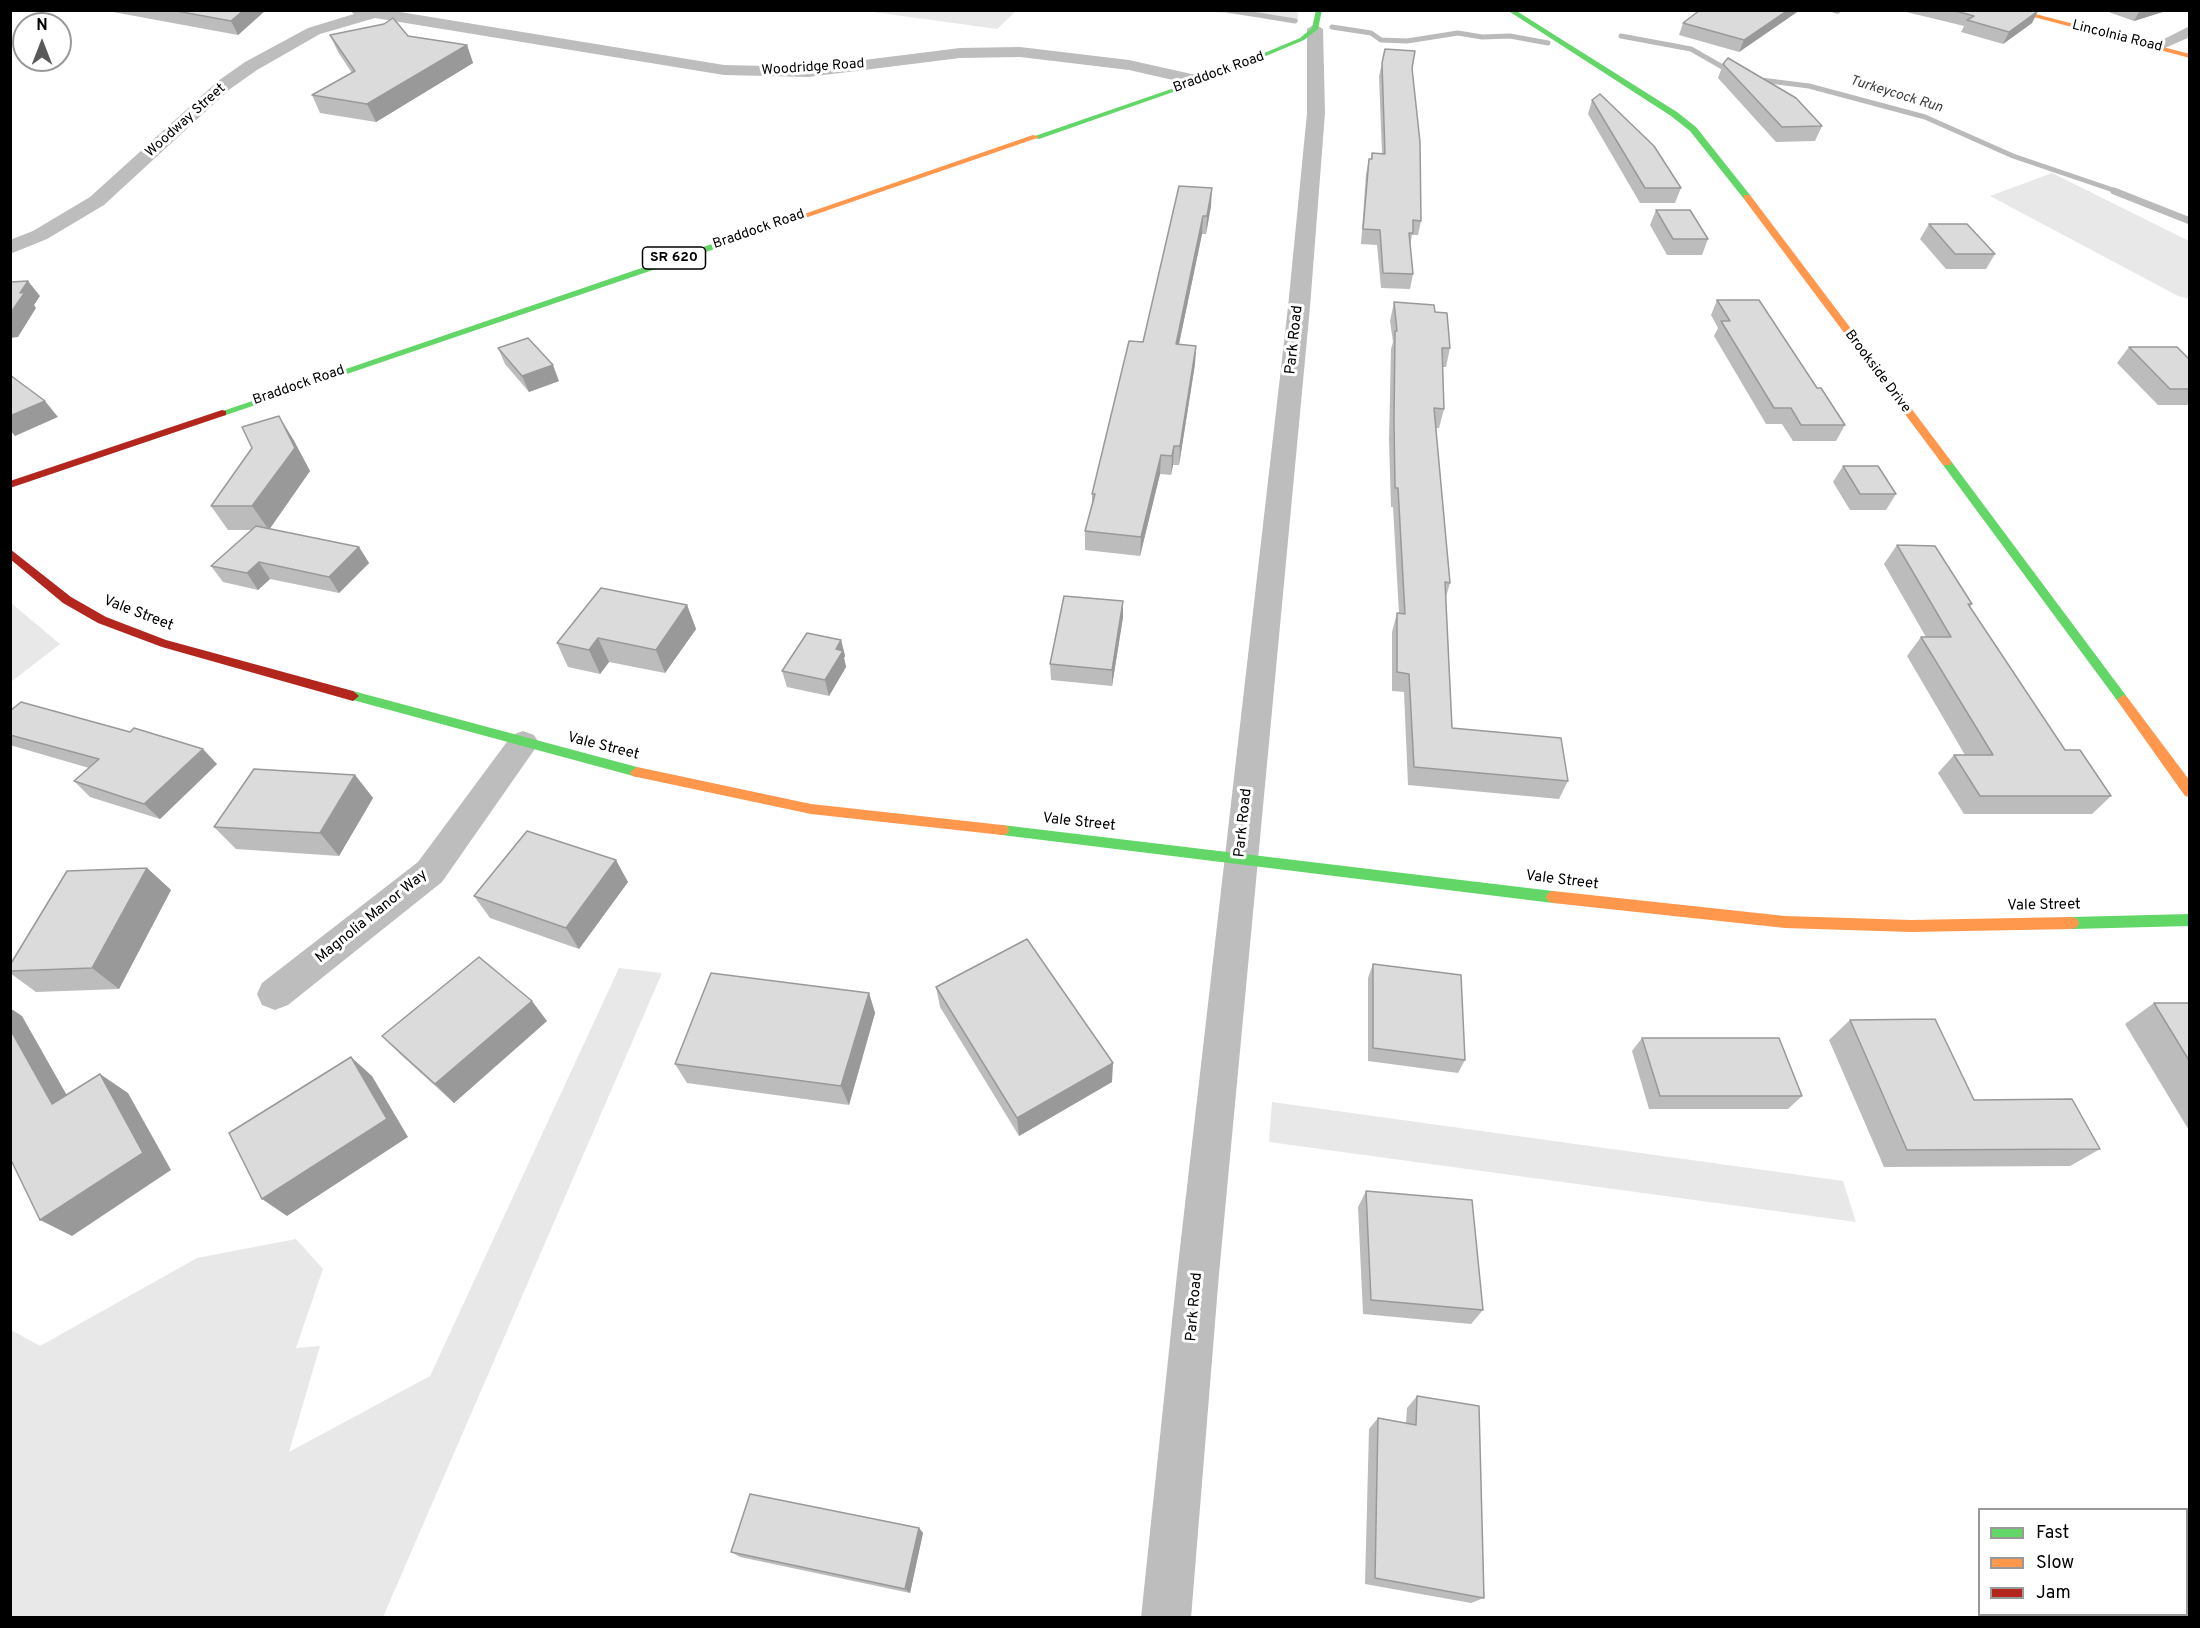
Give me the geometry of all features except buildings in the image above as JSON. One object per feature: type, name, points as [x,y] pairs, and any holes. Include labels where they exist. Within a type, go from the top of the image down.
[{"type":"street","points":[[314,31],[319,24],[318,10]]},
{"type":"street","name":"Brookside Drive","points":[[1510,10],[1674,114],[1693,129],[1712,151],[2036,581],[2190,792]]},
{"type":"street","name":"Lincolnia Road","points":[[2010,10],[2190,56]]},
{"type":"street","name":"Woodway Street","points":[[10,248],[60,225],[98,201],[224,85],[251,66],[314,31],[365,12]]},
{"type":"street","name":"Woodridge Road","points":[[365,12],[724,70],[808,72],[948,54],[1020,52],[1110,62],[1199,81]]},
{"type":"street","name":"Braddock Road","points":[[10,485],[1199,81],[1283,49],[1317,20]]},
{"type":"street","name":"Park Road","points":[[1166,1617],[1241,858],[1300,296],[1316,113],[1317,20]]},
{"type":"street","points":[[2156,47],[2190,31]]},
{"type":"street","name":"Vale Street","points":[[10,553],[67,600],[102,620],[152,639],[523,743],[721,792],[811,809],[1241,858],[1575,900],[1785,922],[1911,926],[2190,920]]},
{"type":"street","name":"Magnolia Manor Way","points":[[275,994],[430,872],[523,743]]},
{"type":"shaded area","points":[[1016,10],[997,29],[866,11]]},
{"type":"shaded area","points":[[1204,11],[1298,11],[1298,22],[1285,20]]},
{"type":"shaded area","points":[[2052,173],[2189,241],[2189,299],[2178,296],[1990,196]]},
{"type":"shaded area","points":[[11,603],[60,644],[11,682]]},
{"type":"shaded area","points":[[619,968],[662,973],[383,1617],[11,1617],[11,1330],[40,1346],[197,1258],[296,1239],[323,1269],[296,1348],[320,1346],[289,1452],[430,1376]]},
{"type":"shaded area","points":[[1272,1102],[1843,1181],[1856,1222],[1269,1142]]},
{"type":"waterway","name":"Turkeycock Run","points":[[1228,10],[1295,21]]},
{"type":"waterway","name":"Turkeycock Run","points":[[1332,27],[1371,33],[1381,40],[1407,41],[1458,33],[1482,37],[1510,36],[1548,43]]},
{"type":"waterway","name":"Turkeycock Run","points":[[1621,36],[1691,49],[1733,73]]},
{"type":"waterway","name":"Turkeycock Run","points":[[1753,79],[1809,86],[1925,117],[2013,156],[2119,192]]},
{"type":"waterway","name":"Turkeycock Run","points":[[2114,191],[2190,221]]},
{"type":"traffic: fast","points":[[1036,137],[1214,76],[1302,39],[1315,29],[1319,10]]},
{"type":"traffic: fast","points":[[1510,10],[1674,114],[1693,129],[1747,197]]},
{"type":"traffic: fast","points":[[222,413],[750,234]]},
{"type":"traffic: fast","points":[[1947,463],[2123,700]]},
{"type":"traffic: fast","points":[[353,696],[637,772]]},
{"type":"traffic: fast","points":[[1002,830],[1553,897]]},
{"type":"traffic: fast","points":[[2072,923],[2190,920]]},
{"type":"traffic: slow","points":[[2010,10],[2190,56]]},
{"type":"traffic: slow","points":[[750,234],[1036,137]]},
{"type":"traffic: slow","points":[[1747,197],[1947,463]]},
{"type":"traffic: slow","points":[[2123,700],[2190,792]]},
{"type":"traffic: slow","points":[[637,772],[811,809],[1002,830]]},
{"type":"traffic: slow","points":[[1553,897],[1785,922],[1911,926],[2072,923]]},
{"type":"traffic: jam","points":[[10,485],[222,413]]},
{"type":"traffic: jam","points":[[10,553],[67,600],[102,620],[162,643],[353,696]]}]
